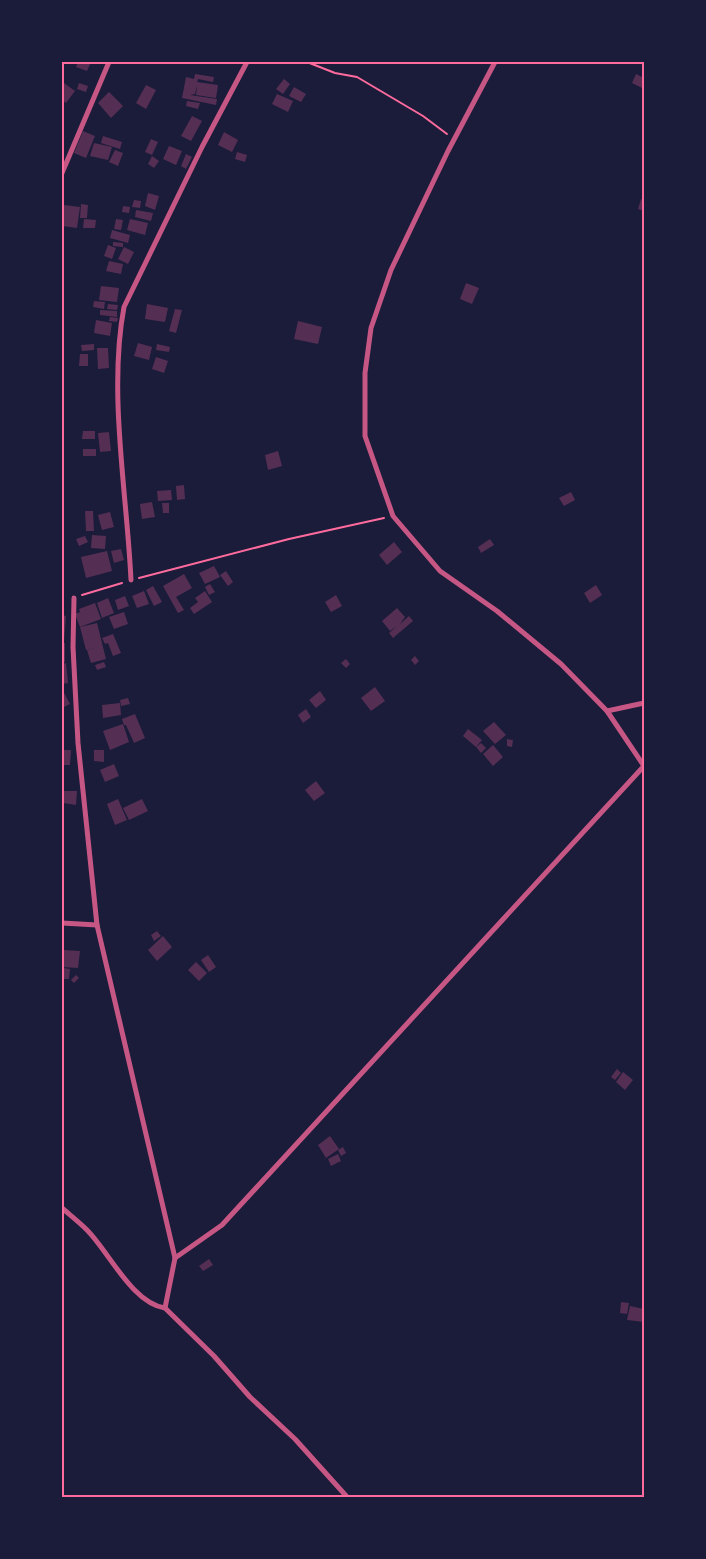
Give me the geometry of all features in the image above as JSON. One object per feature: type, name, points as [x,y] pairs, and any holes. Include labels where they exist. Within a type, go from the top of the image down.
[{"type":"street","points":[[62,173],[109,62]]},
{"type":"street","points":[[131,580],[119,412],[120,329],[124,308],[202,147],[247,62]]},
{"type":"street","points":[[175,1258],[222,1225],[645,766],[606,711],[561,664],[497,611],[440,571],[393,516],[365,436],[365,373],[371,328],[391,270],[454,139],[495,62]]},
{"type":"street","points":[[74,598],[73,647],[78,742],[97,925],[175,1258],[165,1308]]},
{"type":"street","points":[[606,711],[645,703]]},
{"type":"street","points":[[62,923],[97,925]]},
{"type":"street","points":[[62,1208],[87,1230],[141,1296],[157,1307],[165,1308],[295,1439],[348,1497]]},
{"type":"path","points":[[307,62],[335,73],[357,77],[423,116],[454,139]]},
{"type":"path","points":[[74,598],[131,580],[289,539],[393,516]]},
{"type":"building","points":[[78,62],[91,62],[87,71],[76,67]]},
{"type":"building","points":[[195,74],[214,77],[213,82],[198,79],[197,82],[218,85],[216,98],[196,95],[197,85],[195,94],[190,95],[217,99],[216,105],[182,98],[186,77],[194,79]]},
{"type":"building","points":[[636,74],[644,78],[644,89],[632,83]]},
{"type":"building","points":[[284,79],[290,84],[283,94],[276,89]]},
{"type":"building","points":[[64,83],[75,91],[66,103],[62,100]]},
{"type":"building","points":[[79,83],[88,86],[86,92],[77,89]]},
{"type":"building","points":[[146,85],[156,90],[146,109],[136,103]]},
{"type":"building","points":[[294,87],[306,94],[301,102],[289,96]]},
{"type":"building","points":[[109,92],[123,106],[111,118],[98,103]]},
{"type":"building","points":[[277,94],[293,101],[288,112],[272,104]]},
{"type":"building","points":[[187,101],[200,103],[198,109],[186,106]]},
{"type":"building","points":[[192,116],[202,121],[191,141],[181,136]]},
{"type":"building","points":[[83,131],[95,136],[86,158],[74,153]]},
{"type":"building","points":[[224,132],[238,140],[232,152],[218,145]]},
{"type":"building","points":[[103,136],[122,142],[120,149],[101,143]]},
{"type":"building","points":[[151,139],[158,142],[152,155],[145,152]]},
{"type":"building","points":[[94,143],[112,147],[108,160],[90,156]]},
{"type":"building","points":[[169,146],[182,151],[176,165],[163,159]]},
{"type":"building","points":[[115,150],[123,153],[118,166],[109,162]]},
{"type":"building","points":[[237,152],[247,155],[245,162],[235,159]]},
{"type":"building","points":[[186,154],[192,157],[186,169],[181,166]]},
{"type":"building","points":[[152,156],[159,161],[154,168],[148,164]]},
{"type":"building","points":[[148,193],[159,196],[155,210],[145,206]]},
{"type":"building","points":[[641,199],[644,200],[644,211],[638,209]]},
{"type":"building","points":[[134,200],[141,201],[140,208],[132,207]]},
{"type":"building","points":[[81,204],[88,205],[87,218],[80,218]]},
{"type":"building","points":[[64,205],[80,207],[77,228],[62,226]]},
{"type":"building","points":[[123,206],[130,207],[129,213],[122,212]]},
{"type":"building","points":[[136,210],[153,213],[151,221],[135,217]]},
{"type":"building","points":[[84,219],[96,220],[95,228],[83,228]]},
{"type":"building","points":[[116,219],[123,220],[121,230],[114,229]]},
{"type":"building","points":[[130,219],[148,223],[145,235],[127,230]]},
{"type":"building","points":[[112,230],[130,235],[128,243],[110,238]]},
{"type":"building","points":[[113,242],[123,243],[123,247],[113,246]]},
{"type":"building","points":[[108,245],[116,248],[112,259],[104,256]]},
{"type":"building","points":[[124,247],[134,252],[128,264],[118,259]]},
{"type":"building","points":[[109,261],[123,264],[121,274],[106,271]]},
{"type":"building","points":[[466,283],[479,288],[472,304],[460,299]]},
{"type":"building","points":[[101,286],[119,288],[117,302],[99,300]]},
{"type":"building","points":[[94,301],[105,302],[104,309],[93,307]]},
{"type":"building","points":[[108,304],[118,305],[117,310],[107,309]]},
{"type":"building","points":[[147,304],[168,308],[165,322],[145,319]]},
{"type":"building","points":[[175,309],[182,310],[176,333],[169,331]]},
{"type":"building","points":[[100,310],[117,311],[117,317],[100,315]]},
{"type":"building","points":[[110,317],[118,318],[117,322],[109,321]]},
{"type":"building","points":[[96,320],[112,323],[110,336],[94,333]]},
{"type":"building","points":[[298,321],[322,327],[318,344],[294,339]]},
{"type":"building","points":[[138,343],[152,347],[149,360],[134,356]]},
{"type":"building","points":[[94,344],[94,350],[82,351],[81,345]]},
{"type":"building","points":[[157,344],[170,347],[169,352],[156,350]]},
{"type":"building","points":[[97,348],[108,348],[109,368],[98,369]]},
{"type":"building","points":[[80,354],[88,354],[88,366],[79,366]]},
{"type":"building","points":[[156,357],[168,361],[164,373],[152,369]]},
{"type":"building","points":[[83,431],[95,431],[95,439],[82,439]]},
{"type":"building","points":[[109,432],[111,451],[100,452],[98,433]]},
{"type":"building","points":[[83,449],[96,449],[96,456],[83,456]]},
{"type":"building","points":[[278,451],[282,466],[268,470],[265,455]]},
{"type":"building","points":[[184,485],[185,499],[177,500],[176,486]]},
{"type":"building","points":[[171,490],[172,500],[158,501],[157,491]]},
{"type":"building","points":[[571,492],[575,500],[564,506],[559,498]]},
{"type":"building","points":[[152,502],[155,517],[142,519],[140,504]]},
{"type":"building","points":[[162,503],[169,503],[169,513],[163,513]]},
{"type":"building","points":[[85,511],[93,511],[94,531],[86,531]]},
{"type":"building","points":[[110,512],[114,527],[102,530],[98,515]]},
{"type":"building","points":[[92,535],[106,536],[105,549],[91,548]]},
{"type":"building","points":[[85,536],[88,542],[79,546],[76,539]]},
{"type":"building","points":[[490,539],[494,545],[481,553],[478,547]]},
{"type":"building","points":[[394,542],[402,552],[387,565],[379,555]]},
{"type":"building","points":[[121,549],[124,560],[114,563],[111,551]]},
{"type":"building","points":[[107,551],[112,571],[86,578],[81,557]]},
{"type":"building","points":[[214,566],[220,577],[205,584],[199,573]]},
{"type":"building","points":[[226,571],[233,582],[228,586],[220,575]]},
{"type":"building","points":[[184,574],[192,588],[176,597],[184,610],[178,613],[163,586]]},
{"type":"building","points":[[210,584],[215,592],[209,595],[205,587]]},
{"type":"building","points":[[596,585],[602,595],[590,603],[584,593]]},
{"type":"building","points":[[153,586],[162,602],[154,606],[146,590]]},
{"type":"building","points":[[144,591],[149,604],[137,608],[132,596]]},
{"type":"building","points":[[205,591],[212,602],[194,614],[190,608],[198,602],[195,598]]},
{"type":"building","points":[[336,595],[342,606],[331,612],[325,602]]},
{"type":"building","points":[[125,596],[129,606],[118,610],[115,600]]},
{"type":"building","points":[[108,598],[114,613],[102,618],[97,603]]},
{"type":"building","points":[[95,603],[101,619],[80,627],[75,614],[80,612],[79,609]]},
{"type":"building","points":[[397,608],[405,617],[400,624],[409,616],[413,621],[393,638],[389,633],[397,626],[390,631],[382,621]]},
{"type":"building","points":[[124,612],[128,624],[114,629],[109,617]]},
{"type":"building","points":[[62,615],[66,616],[64,642],[62,642]]},
{"type":"building","points":[[97,623],[106,659],[91,663],[87,650],[99,647],[86,650],[80,627]]},
{"type":"building","points":[[113,634],[121,653],[113,656],[108,643],[105,644],[102,638]]},
{"type":"building","points":[[62,643],[65,643],[65,662],[62,662]]},
{"type":"building","points":[[415,656],[419,661],[415,665],[411,660]]},
{"type":"building","points":[[346,659],[350,664],[346,668],[341,663]]},
{"type":"building","points":[[104,662],[106,667],[97,670],[95,665]]},
{"type":"building","points":[[66,663],[68,683],[62,684],[62,664]]},
{"type":"building","points":[[375,687],[385,701],[371,711],[361,698]]},
{"type":"building","points":[[62,689],[70,704],[62,708]]},
{"type":"building","points":[[320,691],[326,700],[316,708],[309,700]]},
{"type":"building","points":[[128,698],[130,704],[121,706],[120,700]]},
{"type":"building","points":[[120,703],[121,715],[103,718],[102,705]]},
{"type":"building","points":[[306,709],[311,717],[303,723],[298,715]]},
{"type":"building","points":[[135,714],[145,738],[134,743],[122,719]]},
{"type":"building","points":[[494,722],[506,735],[495,744],[483,731]]},
{"type":"building","points":[[123,724],[129,742],[110,750],[103,731]]},
{"type":"building","points":[[468,729],[482,740],[476,747],[463,736]]},
{"type":"building","points":[[507,739],[513,740],[512,747],[507,746]]},
{"type":"building","points":[[481,743],[486,748],[481,753],[476,747]]},
{"type":"building","points":[[493,745],[503,757],[493,766],[483,754]]},
{"type":"building","points":[[62,750],[71,750],[70,765],[62,765]]},
{"type":"building","points":[[94,750],[104,750],[104,762],[94,761]]},
{"type":"building","points":[[114,764],[119,776],[105,782],[100,770]]},
{"type":"building","points":[[316,781],[325,793],[314,801],[305,790]]},
{"type":"building","points":[[64,791],[77,791],[76,805],[63,803]]},
{"type":"building","points":[[118,799],[127,820],[115,825],[107,804]]},
{"type":"building","points":[[142,799],[148,811],[129,820],[123,808]]},
{"type":"building","points":[[157,931],[161,936],[154,941],[151,935]]},
{"type":"building","points":[[163,936],[172,947],[157,961],[148,950]]},
{"type":"building","points":[[64,950],[80,951],[78,968],[62,967]]},
{"type":"building","points":[[208,955],[216,967],[209,972],[201,960]]},
{"type":"building","points":[[196,962],[207,973],[199,981],[188,970]]},
{"type":"building","points":[[64,968],[70,969],[69,979],[63,979]]},
{"type":"building","points":[[76,975],[79,978],[74,983],[71,980]]},
{"type":"building","points":[[617,1069],[621,1073],[615,1080],[611,1077]]},
{"type":"building","points":[[623,1072],[633,1080],[625,1090],[616,1082]]},
{"type":"building","points":[[330,1136],[339,1149],[326,1158],[318,1145]]},
{"type":"building","points":[[343,1147],[346,1153],[341,1156],[338,1150]]},
{"type":"building","points":[[338,1154],[341,1161],[331,1166],[328,1159]]},
{"type":"building","points":[[209,1259],[213,1265],[203,1271],[199,1266]]},
{"type":"building","points":[[621,1302],[629,1303],[627,1314],[620,1313]]},
{"type":"building","points":[[630,1306],[644,1309],[644,1322],[627,1320]]}]
